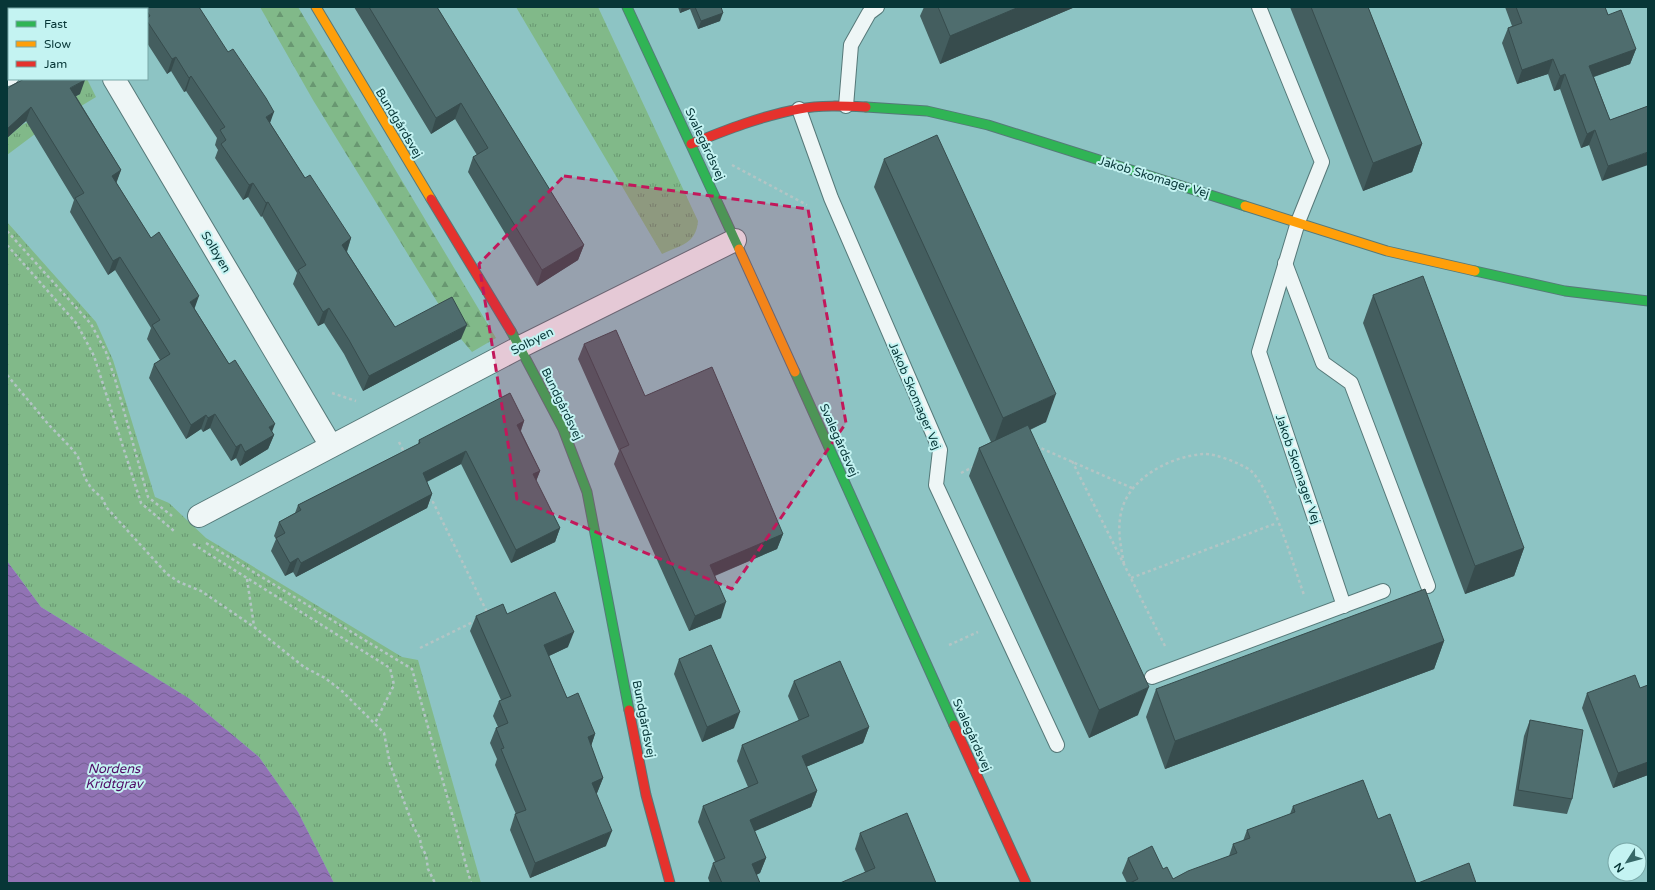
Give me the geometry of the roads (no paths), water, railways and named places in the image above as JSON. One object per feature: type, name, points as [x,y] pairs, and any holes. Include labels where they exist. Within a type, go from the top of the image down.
[{"type":"street","name":"Bundgårdsvej","points":[[316,7],[520,347],[564,429],[588,492],[646,795],[670,883]]},
{"type":"street","name":"Svalegårdsvej","points":[[627,7],[735,240],[1026,883]]},
{"type":"street","name":"Solbyen","points":[[115,80],[331,446]]},
{"type":"street","name":"Jakob Skomager Vej","points":[[691,144],[737,125],[799,109],[846,106],[927,111],[988,125],[1387,250],[1565,291],[1648,301]]},
{"type":"street","name":"Solbyen","points":[[199,516],[520,347],[735,240]]},
{"type":"lane","points":[[846,106],[851,46],[869,13],[877,7]]},
{"type":"lane","name":"Jakob Skomager Vej","points":[[1259,7],[1322,162],[1298,222],[1259,352],[1344,606]]},
{"type":"lane","name":"Jakob Skomager Vej","points":[[799,109],[831,198],[940,450],[936,485],[1056,746]]},
{"type":"lane","points":[[1286,263],[1323,363],[1351,383],[1428,586]]},
{"type":"lane","points":[[1152,677],[1383,591]]},
{"type":"water","name":"Nordens Kridtgrav","points":[[7,561],[41,607],[190,699],[259,757],[298,812],[334,883],[7,883]]}]
